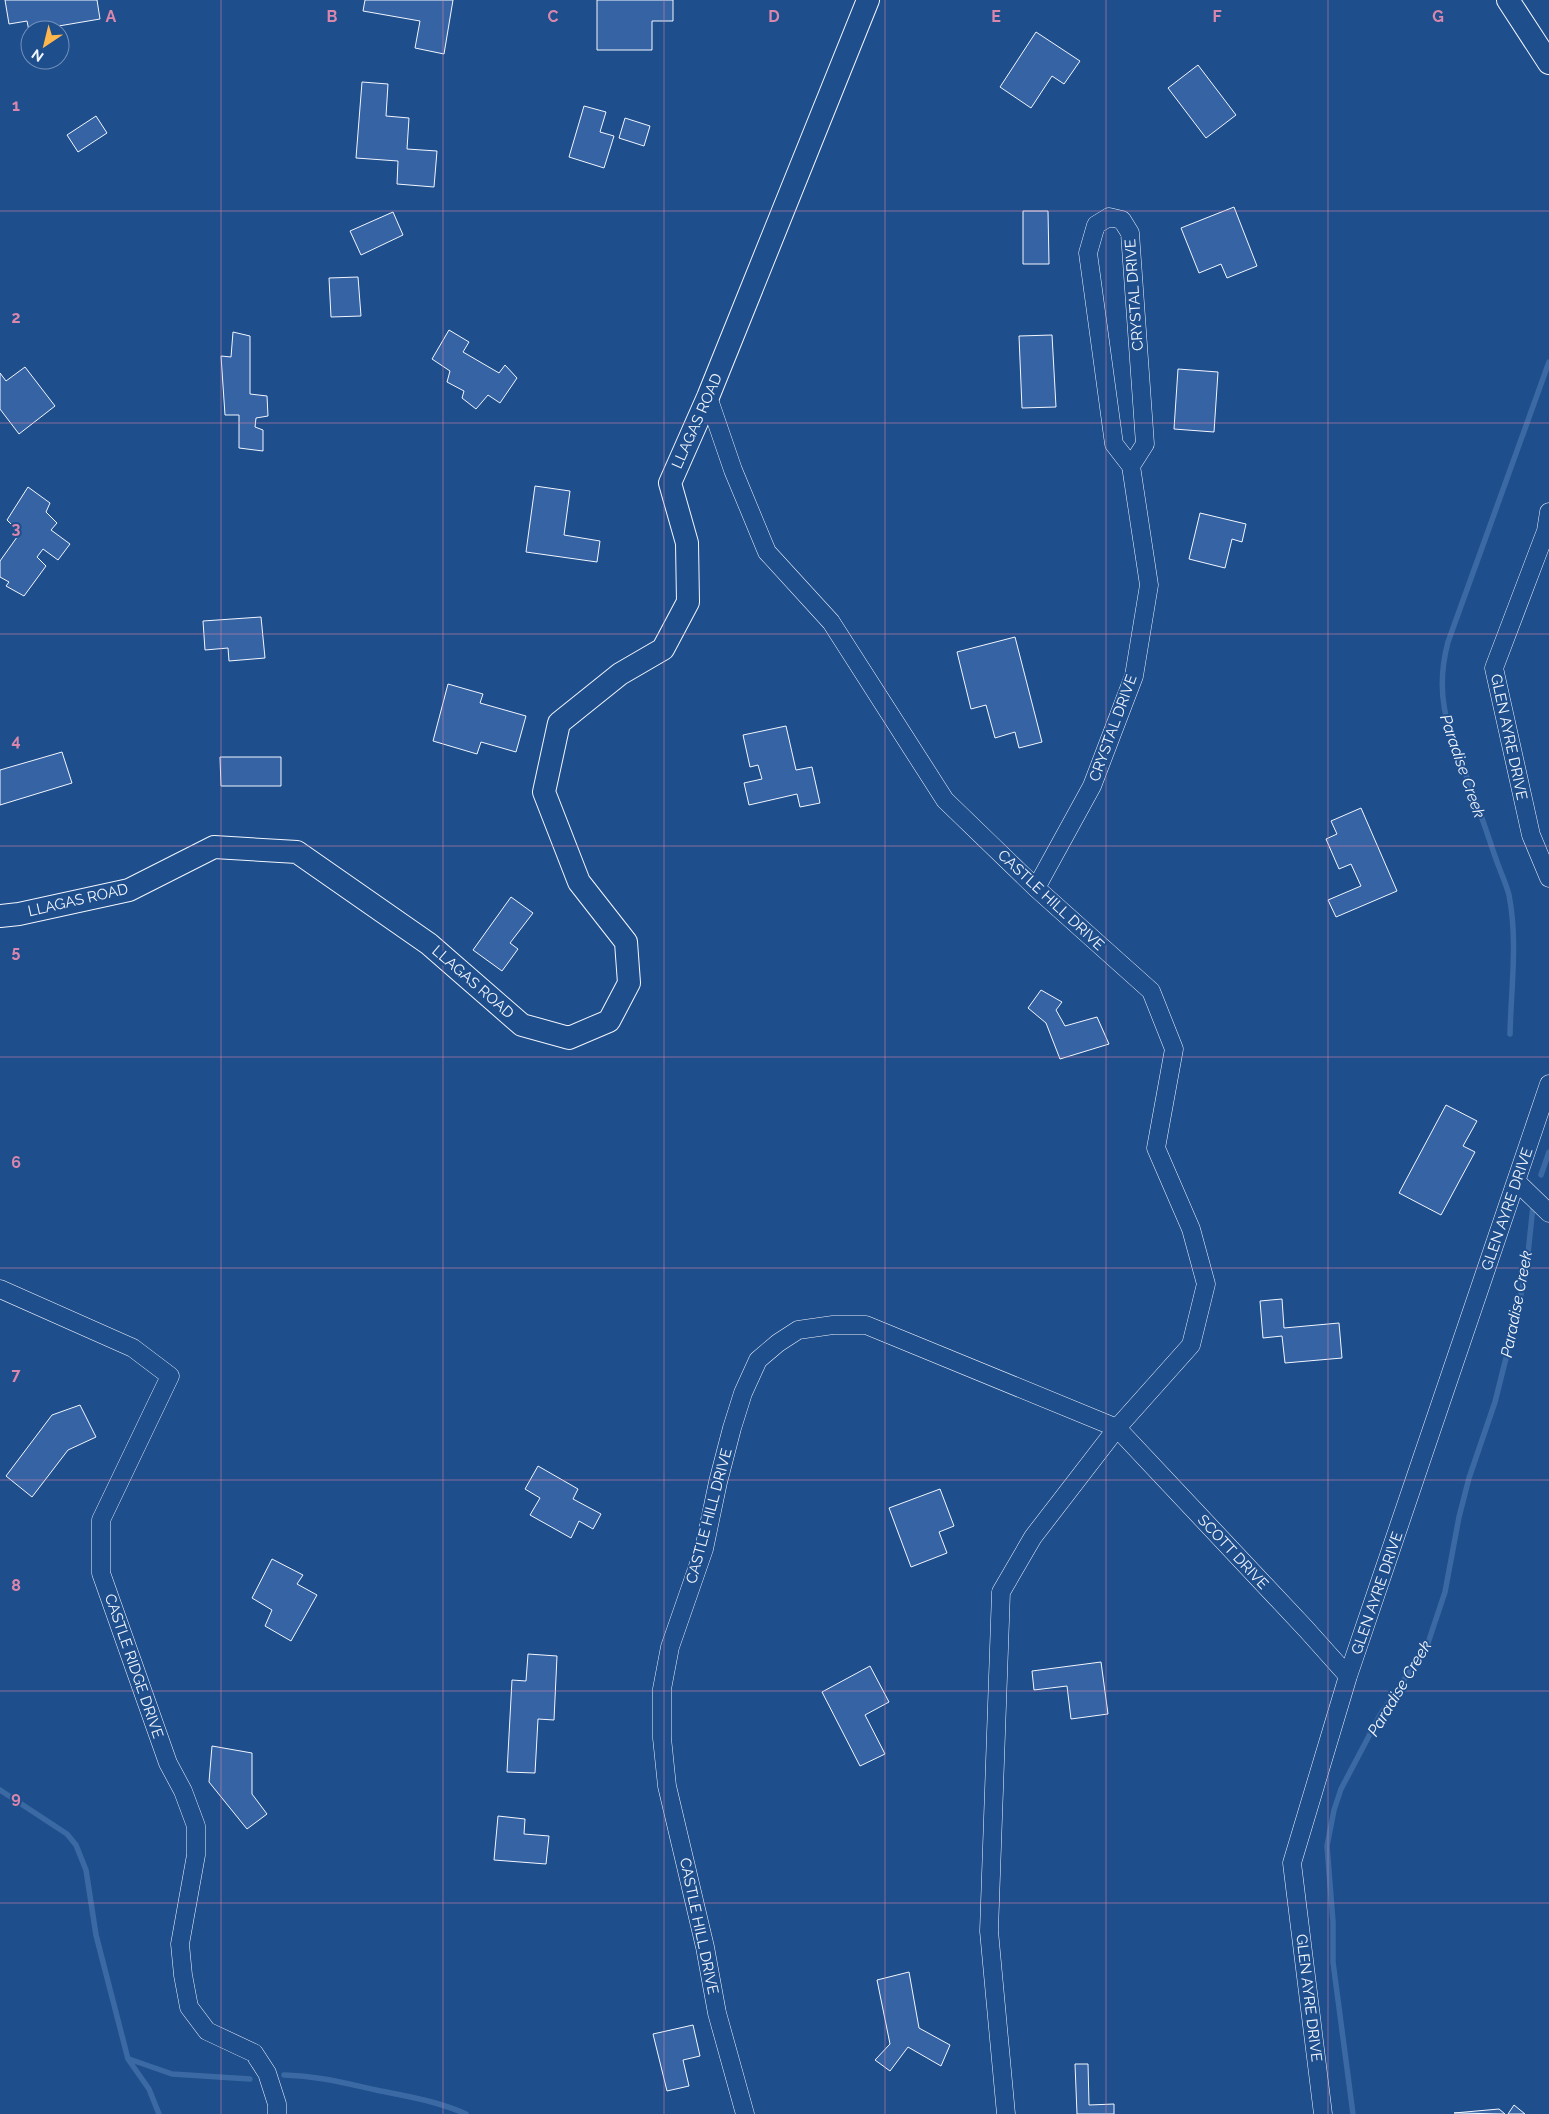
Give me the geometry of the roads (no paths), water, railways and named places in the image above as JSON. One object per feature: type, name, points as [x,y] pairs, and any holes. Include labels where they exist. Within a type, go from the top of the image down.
[{"type":"street","name":"LLAGAS ROAD","points":[[0,916],[19,914],[129,890],[214,847],[297,852],[429,944],[522,1025],[569,1038],[609,1021],[629,983],[626,942],[579,882],[544,792],[559,723],[620,674],[663,649],[688,602],[687,543],[670,482],[708,397],[868,0]]},
{"type":"street","points":[[1508,0],[1549,63]]},
{"type":"street","name":"CRYSTAL DRIVE","points":[[1036,888],[1092,786],[1134,676],[1149,585],[1131,466],[1114,444],[1088,253],[1096,225],[1109,217],[1122,220],[1130,233],[1145,444],[1131,466]]},
{"type":"street","name":"CASTLE HILL DRIVE","points":[[708,397],[733,470],[767,552],[831,622],[945,800],[1036,888],[1151,992],[1174,1049],[1156,1148],[1192,1229],[1206,1284],[1191,1345],[1117,1428],[1033,1537],[1000,1592],[989,1932],[1006,2114]]},
{"type":"street","name":"GLEN AYRE DRIVE","points":[[1549,512],[1547,530],[1494,668],[1531,835],[1549,878]]},
{"type":"street","name":"GLEN AYRE DRIVE","points":[[1323,2114],[1292,1863],[1348,1676],[1549,1084]]},
{"type":"street","points":[[1517,1182],[1549,1213]]},
{"type":"street","name":"CASTLE RIDGE DRIVE","points":[[0,1289],[133,1348],[170,1376],[101,1520],[101,1573],[165,1754],[196,1826],[196,1855],[180,1944],[189,2007],[207,2030],[254,2053],[267,2073],[277,2104],[277,2114]]},
{"type":"street","name":"CASTLE HILL DRIVE","points":[[745,2114],[718,2013],[705,1947],[667,1786],[662,1738],[662,1690],[670,1647],[704,1549],[732,1428],[758,1360],[778,1343],[798,1330],[833,1325],[866,1324],[1117,1428]]},
{"type":"street","name":"SCOTT DRIVE","points":[[1117,1428],[1348,1676]]},
{"type":"waterway","name":"Paradise Creek","points":[[1510,1034],[1514,947],[1509,895],[1451,736],[1443,701],[1442,683],[1448,642],[1549,362]]},
{"type":"waterway","name":"Paradise Creek","points":[[1541,1175],[1549,1152]]},
{"type":"waterway","name":"Paradise Creek","points":[[1353,2114],[1333,1962],[1333,1922],[1327,1846],[1334,1810],[1341,1789],[1380,1715],[1427,1646],[1445,1592],[1459,1517],[1469,1478],[1495,1402],[1518,1310],[1527,1263],[1533,1206]]},
{"type":"waterway","points":[[0,1790],[67,1834],[76,1845],[86,1870],[96,1935],[128,2059],[149,2089],[159,2114]]},
{"type":"waterway","points":[[129,2059],[172,2074],[250,2079]]},
{"type":"waterway","points":[[284,2075],[331,2080],[433,2102],[466,2114]]}]
